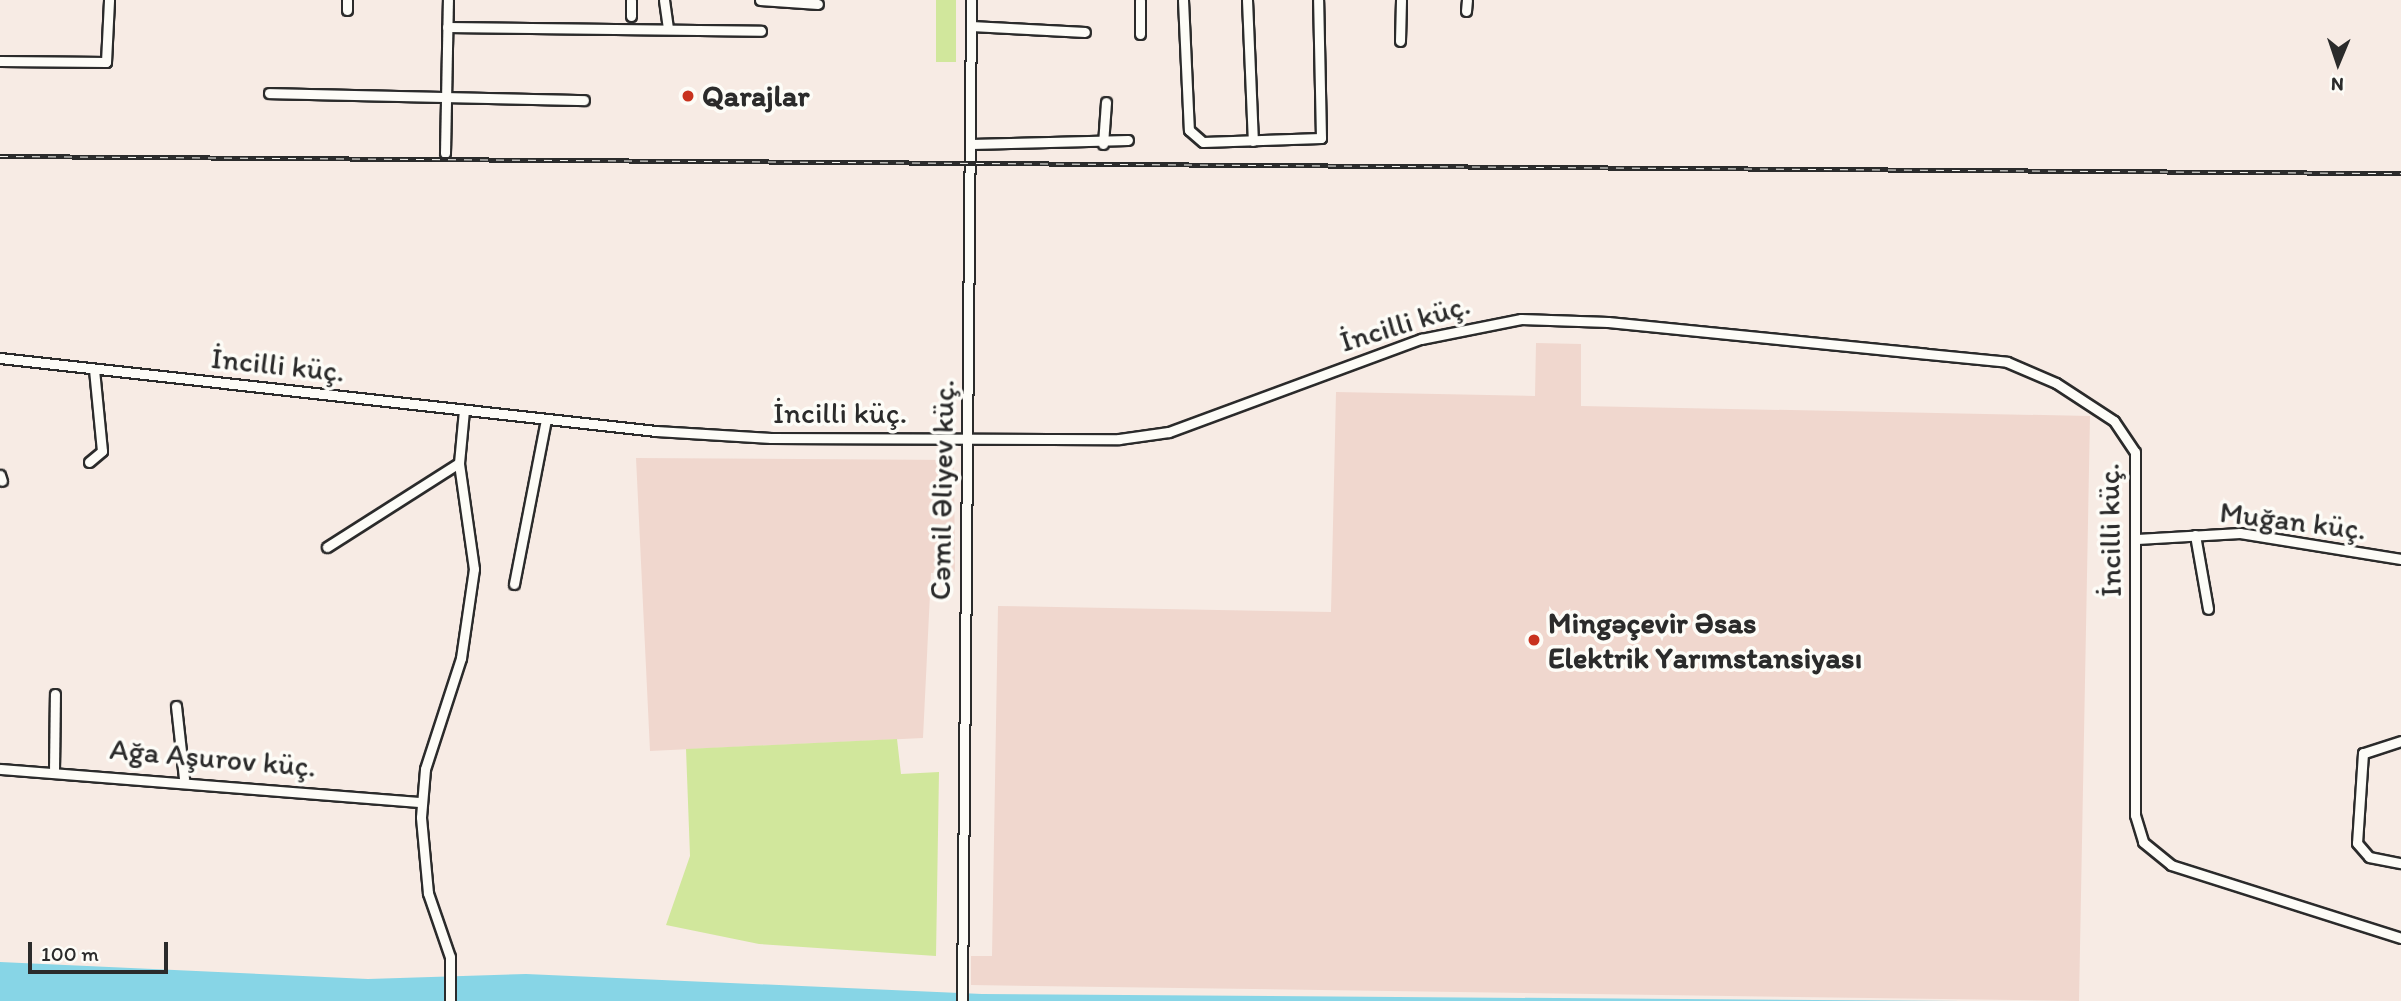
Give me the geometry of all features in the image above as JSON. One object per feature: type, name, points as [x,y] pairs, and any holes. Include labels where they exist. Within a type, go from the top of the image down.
[{"type":"street","points":[[0,61],[106,62],[109,0]]},
{"type":"street","points":[[445,153],[448,0]]},
{"type":"street","points":[[631,0],[631,16]]},
{"type":"street","points":[[664,0],[668,29]]},
{"type":"street","points":[[760,0],[818,4]]},
{"type":"street","name":"Cəmil Əliyev küç.","points":[[962,1001],[971,0]]},
{"type":"street","points":[[1140,0],[1140,34]]},
{"type":"street","points":[[1183,0],[1193,139],[1253,141],[1321,138],[1318,0]]},
{"type":"street","points":[[1247,0],[1253,141]]},
{"type":"street","points":[[1400,41],[1401,0]]},
{"type":"street","points":[[1466,11],[1467,0]]},
{"type":"street","points":[[971,26],[1085,32]]},
{"type":"street","points":[[447,27],[761,30]]},
{"type":"street","points":[[270,93],[584,100]]},
{"type":"street","points":[[1103,144],[1106,102]]},
{"type":"street","points":[[971,144],[1103,144],[1128,140]]},
{"type":"street","name":"İncilli küç.","points":[[0,358],[546,419],[771,438],[1142,438],[1457,329],[1521,319],[1608,322],[1969,356],[2028,369],[2127,434],[2138,469],[2135,815],[2143,842],[2171,865],[2401,938]]},
{"type":"street","points":[[89,462],[102,451],[94,369]]},
{"type":"street","points":[[450,1001],[448,944],[428,893],[421,802],[430,749],[461,657],[474,569],[459,463],[464,410]]},
{"type":"street","points":[[514,584],[546,419]]},
{"type":"street","points":[[327,547],[459,463]]},
{"type":"street","name":"Muğan küç.","points":[[2137,539],[2240,533],[2401,559]]},
{"type":"street","points":[[2195,534],[2208,610]]},
{"type":"street","points":[[54,771],[55,694]]},
{"type":"street","points":[[176,706],[184,779]]},
{"type":"street","points":[[2401,741],[2363,752],[2357,843],[2368,857],[2401,863]]},
{"type":"street","name":"Ağa Aşurov küç.","points":[[0,769],[184,779],[421,802]]},
{"type":"shaded area","points":[[1536,343],[1581,344],[1581,406],[2090,416],[2079,1001],[971,985],[971,956],[992,956],[998,606],[1331,612],[1336,392],[1535,396]]},
{"type":"shaded area","points":[[636,458],[954,460],[955,572],[931,573],[923,738],[650,751]]},
{"type":"green space","points":[[936,0],[956,0],[956,62],[936,62]]},
{"type":"green space","points":[[897,739],[901,774],[939,772],[936,956],[759,944],[666,925],[690,856],[686,749]]},
{"type":"water","points":[[0,962],[368,979],[526,974],[982,994],[1962,1001],[0,1001]]},
{"type":"railway","points":[[0,156],[2401,173]]},
{"type":"place","name":"Qarajlar","points":[[688,96]]},
{"type":"place","name":"Mingəçevir Əsas Elektrik Yarımstansiyası","points":[[1534,640]]}]
